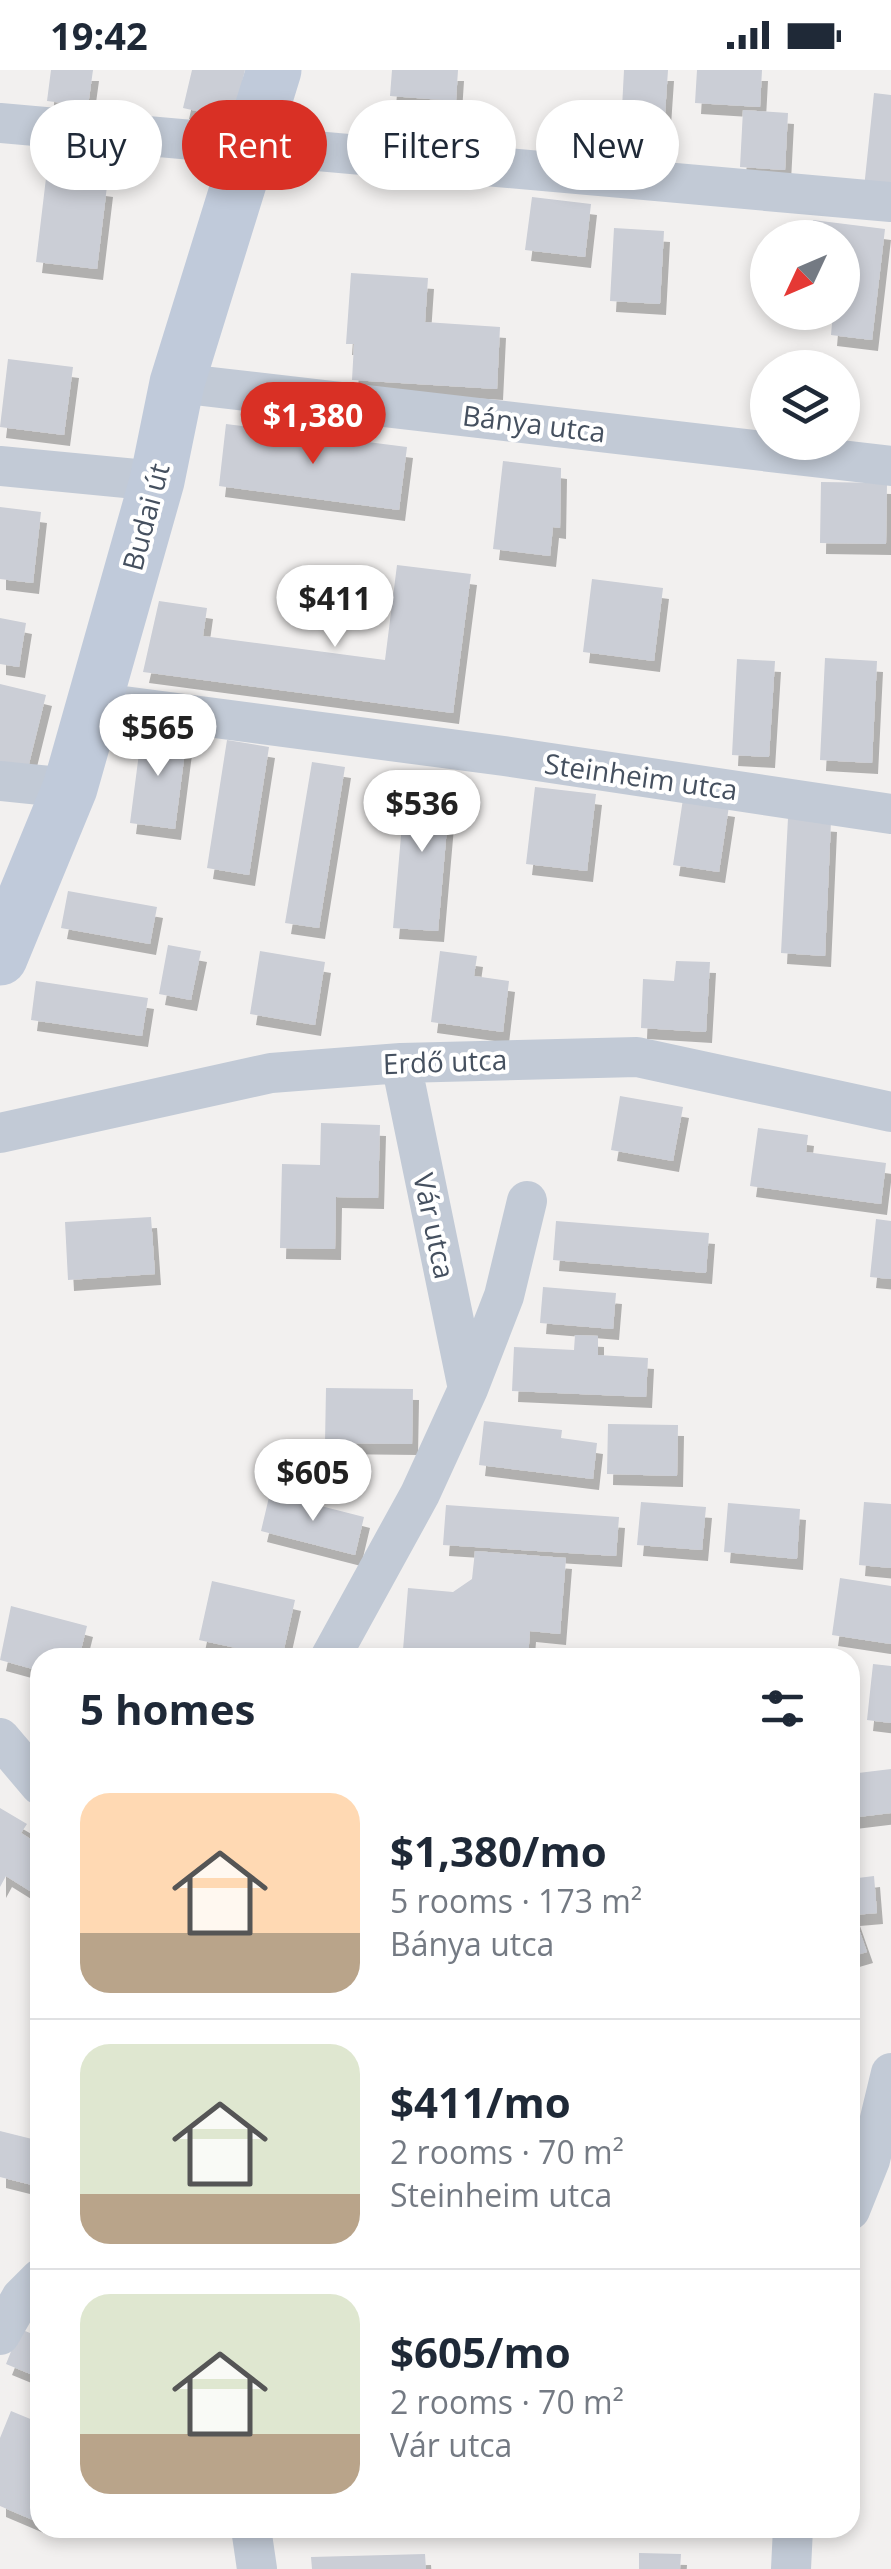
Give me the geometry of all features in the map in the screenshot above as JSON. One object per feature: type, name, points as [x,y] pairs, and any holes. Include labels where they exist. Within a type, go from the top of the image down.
[{"type":"street","name":"Budai út","points":[[265,100],[274,70]]},
{"type":"street","points":[[0,123],[182,137]]},
{"type":"street","points":[[327,149],[891,202]]},
{"type":"street","name":"Budai út","points":[[0,958],[70,788],[157,481],[177,383],[237,190]]},
{"type":"street","name":"Bánya utca","points":[[177,383],[891,466]]},
{"type":"street","points":[[0,466],[157,481]]},
{"type":"street","name":"Steinheim utca","points":[[94,702],[504,756],[891,814]]},
{"type":"street","points":[[0,781],[70,788]]},
{"type":"street","name":"Erdő utca","points":[[0,1133],[270,1073],[401,1063],[637,1057],[891,1112]]},
{"type":"street","name":"Vár utca","points":[[401,1063],[468,1388]]},
{"type":"street","points":[[335,1648],[420,1494],[468,1388],[504,1296],[527,1201]]},
{"type":"street","points":[[0,1738],[30,1774]]},
{"type":"street","points":[[860,2185],[891,2073]]},
{"type":"street","points":[[0,2335],[30,2289]]},
{"type":"street","points":[[252,2538],[257,2569]]},
{"type":"street","points":[[791,2569],[793,2538]]},
{"type":"building","points":[[51,70],[93,70],[89,100],[47,100]]},
{"type":"building","points":[[192,70],[245,70],[238,100],[185,100]]},
{"type":"building","points":[[392,70],[458,70],[456,100],[390,96]]},
{"type":"building","points":[[624,70],[668,70],[666,100],[622,100]]},
{"type":"building","points":[[697,70],[762,70],[760,107],[695,103]]},
{"type":"building","points":[[874,93],[891,95],[891,191],[864,188]]},
{"type":"building","points":[[743,110],[788,113],[785,170],[740,167]]},
{"type":"building","points":[[45,190],[107,190],[97,269],[36,262]]},
{"type":"building","points":[[532,197],[591,204],[585,257],[525,250]]},
{"type":"building","points":[[860,226],[885,229],[872,340],[831,335],[831,330],[860,330]]},
{"type":"building","points":[[614,228],[664,231],[660,304],[610,301]]},
{"type":"building","points":[[351,273],[428,278],[425,322],[500,327],[497,389],[352,380],[354,344],[346,344]]},
{"type":"building","points":[[8,359],[73,367],[64,435],[0,427]]},
{"type":"building","points":[[226,424],[407,447],[399,510],[219,486]]},
{"type":"building","points":[[503,461],[561,468],[560,528],[553,527],[550,556],[493,549]]},
{"type":"building","points":[[821,482],[887,483],[886,544],[820,543]]},
{"type":"building","points":[[0,507],[41,512],[33,583],[0,579]]},
{"type":"building","points":[[397,565],[471,574],[453,713],[143,672],[159,601],[207,608],[203,636],[385,660]]},
{"type":"building","points":[[592,579],[663,588],[654,661],[583,652]]},
{"type":"building","points":[[0,618],[26,623],[19,667],[0,664]]},
{"type":"building","points":[[825,658],[877,661],[872,763],[820,760]]},
{"type":"building","points":[[737,659],[775,661],[769,757],[732,755]]},
{"type":"building","points":[[0,684],[46,695],[28,768],[0,761]]},
{"type":"building","points":[[142,730],[187,736],[175,829],[130,823]]},
{"type":"building","points":[[227,740],[269,747],[249,875],[207,868]]},
{"type":"building","points":[[312,762],[345,767],[319,928],[285,923]]},
{"type":"building","points":[[406,778],[451,782],[438,931],[393,928]]},
{"type":"building","points":[[535,787],[596,794],[587,871],[526,864]]},
{"type":"building","points":[[683,799],[729,806],[719,872],[673,865]]},
{"type":"building","points":[[788,818],[831,821],[825,956],[781,953]]},
{"type":"building","points":[[68,891],[157,907],[150,944],[61,928]]},
{"type":"building","points":[[168,945],[201,951],[191,1000],[159,994]]},
{"type":"building","points":[[260,951],[325,962],[315,1025],[250,1014]]},
{"type":"building","points":[[440,951],[477,956],[474,976],[509,981],[503,1032],[431,1022]]},
{"type":"building","points":[[676,961],[710,962],[706,1032],[641,1028],[643,979],[674,981]]},
{"type":"building","points":[[36,981],[148,998],[142,1036],[31,1020]]},
{"type":"building","points":[[620,1096],[683,1107],[673,1161],[611,1150]]},
{"type":"building","points":[[321,1123],[380,1125],[378,1198],[336,1197],[335,1249],[280,1248],[282,1164],[320,1165]]},
{"type":"building","points":[[758,1128],[808,1135],[806,1152],[886,1163],[881,1204],[750,1186]]},
{"type":"building","points":[[151,1217],[155,1274],[68,1280],[65,1222]]},
{"type":"building","points":[[876,1219],[891,1221],[891,1279],[870,1277]]},
{"type":"building","points":[[556,1221],[709,1233],[706,1273],[553,1260]]},
{"type":"building","points":[[543,1287],[616,1293],[613,1329],[540,1323]]},
{"type":"building","points":[[575,1335],[598,1336],[598,1355],[648,1358],[646,1397],[512,1391],[514,1347],[574,1350]]},
{"type":"building","points":[[326,1388],[413,1389],[412,1444],[325,1443]]},
{"type":"building","points":[[484,1421],[562,1430],[561,1438],[597,1443],[593,1479],[479,1465]]},
{"type":"building","points":[[608,1424],[678,1425],[677,1476],[607,1474]]},
{"type":"building","points":[[270,1493],[364,1517],[355,1555],[261,1531]]},
{"type":"building","points":[[641,1502],[706,1507],[702,1550],[637,1545]]},
{"type":"building","points":[[864,1502],[891,1504],[891,1568],[859,1565]]},
{"type":"building","points":[[728,1503],[800,1509],[797,1559],[724,1552]]},
{"type":"building","points":[[446,1505],[619,1517],[616,1556],[443,1545]]},
{"type":"building","points":[[475,1551],[566,1558],[560,1634],[530,1631],[529,1648],[403,1648],[408,1588],[453,1592],[472,1579]]},
{"type":"building","points":[[840,1578],[891,1586],[891,1644],[832,1635]]},
{"type":"building","points":[[212,1581],[295,1600],[284,1648],[236,1648],[199,1640]]},
{"type":"building","points":[[11,1606],[87,1626],[82,1648],[30,1648],[30,1668],[0,1660]]},
{"type":"building","points":[[873,1664],[891,1666],[891,1723],[867,1720]]},
{"type":"building","points":[[891,1769],[891,1813],[860,1817],[860,1773]]},
{"type":"building","points":[[0,1808],[27,1824],[21,1833],[30,1839],[30,1891],[6,1876],[0,1887]]},
{"type":"building","points":[[874,1876],[877,1913],[860,1914],[860,1878]]},
{"type":"building","points":[[860,1932],[867,1952],[860,1954]]},
{"type":"building","points":[[0,2131],[30,2138],[30,2184],[0,2177]]},
{"type":"building","points":[[20,2329],[30,2333],[30,2374],[6,2364]]},
{"type":"building","points":[[11,2411],[30,2419],[30,2519],[0,2506],[0,2438]]},
{"type":"building","points":[[639,2553],[681,2554],[680,2569],[639,2569]]},
{"type":"building","points":[[425,2554],[426,2569],[312,2569],[311,2557]]}]
